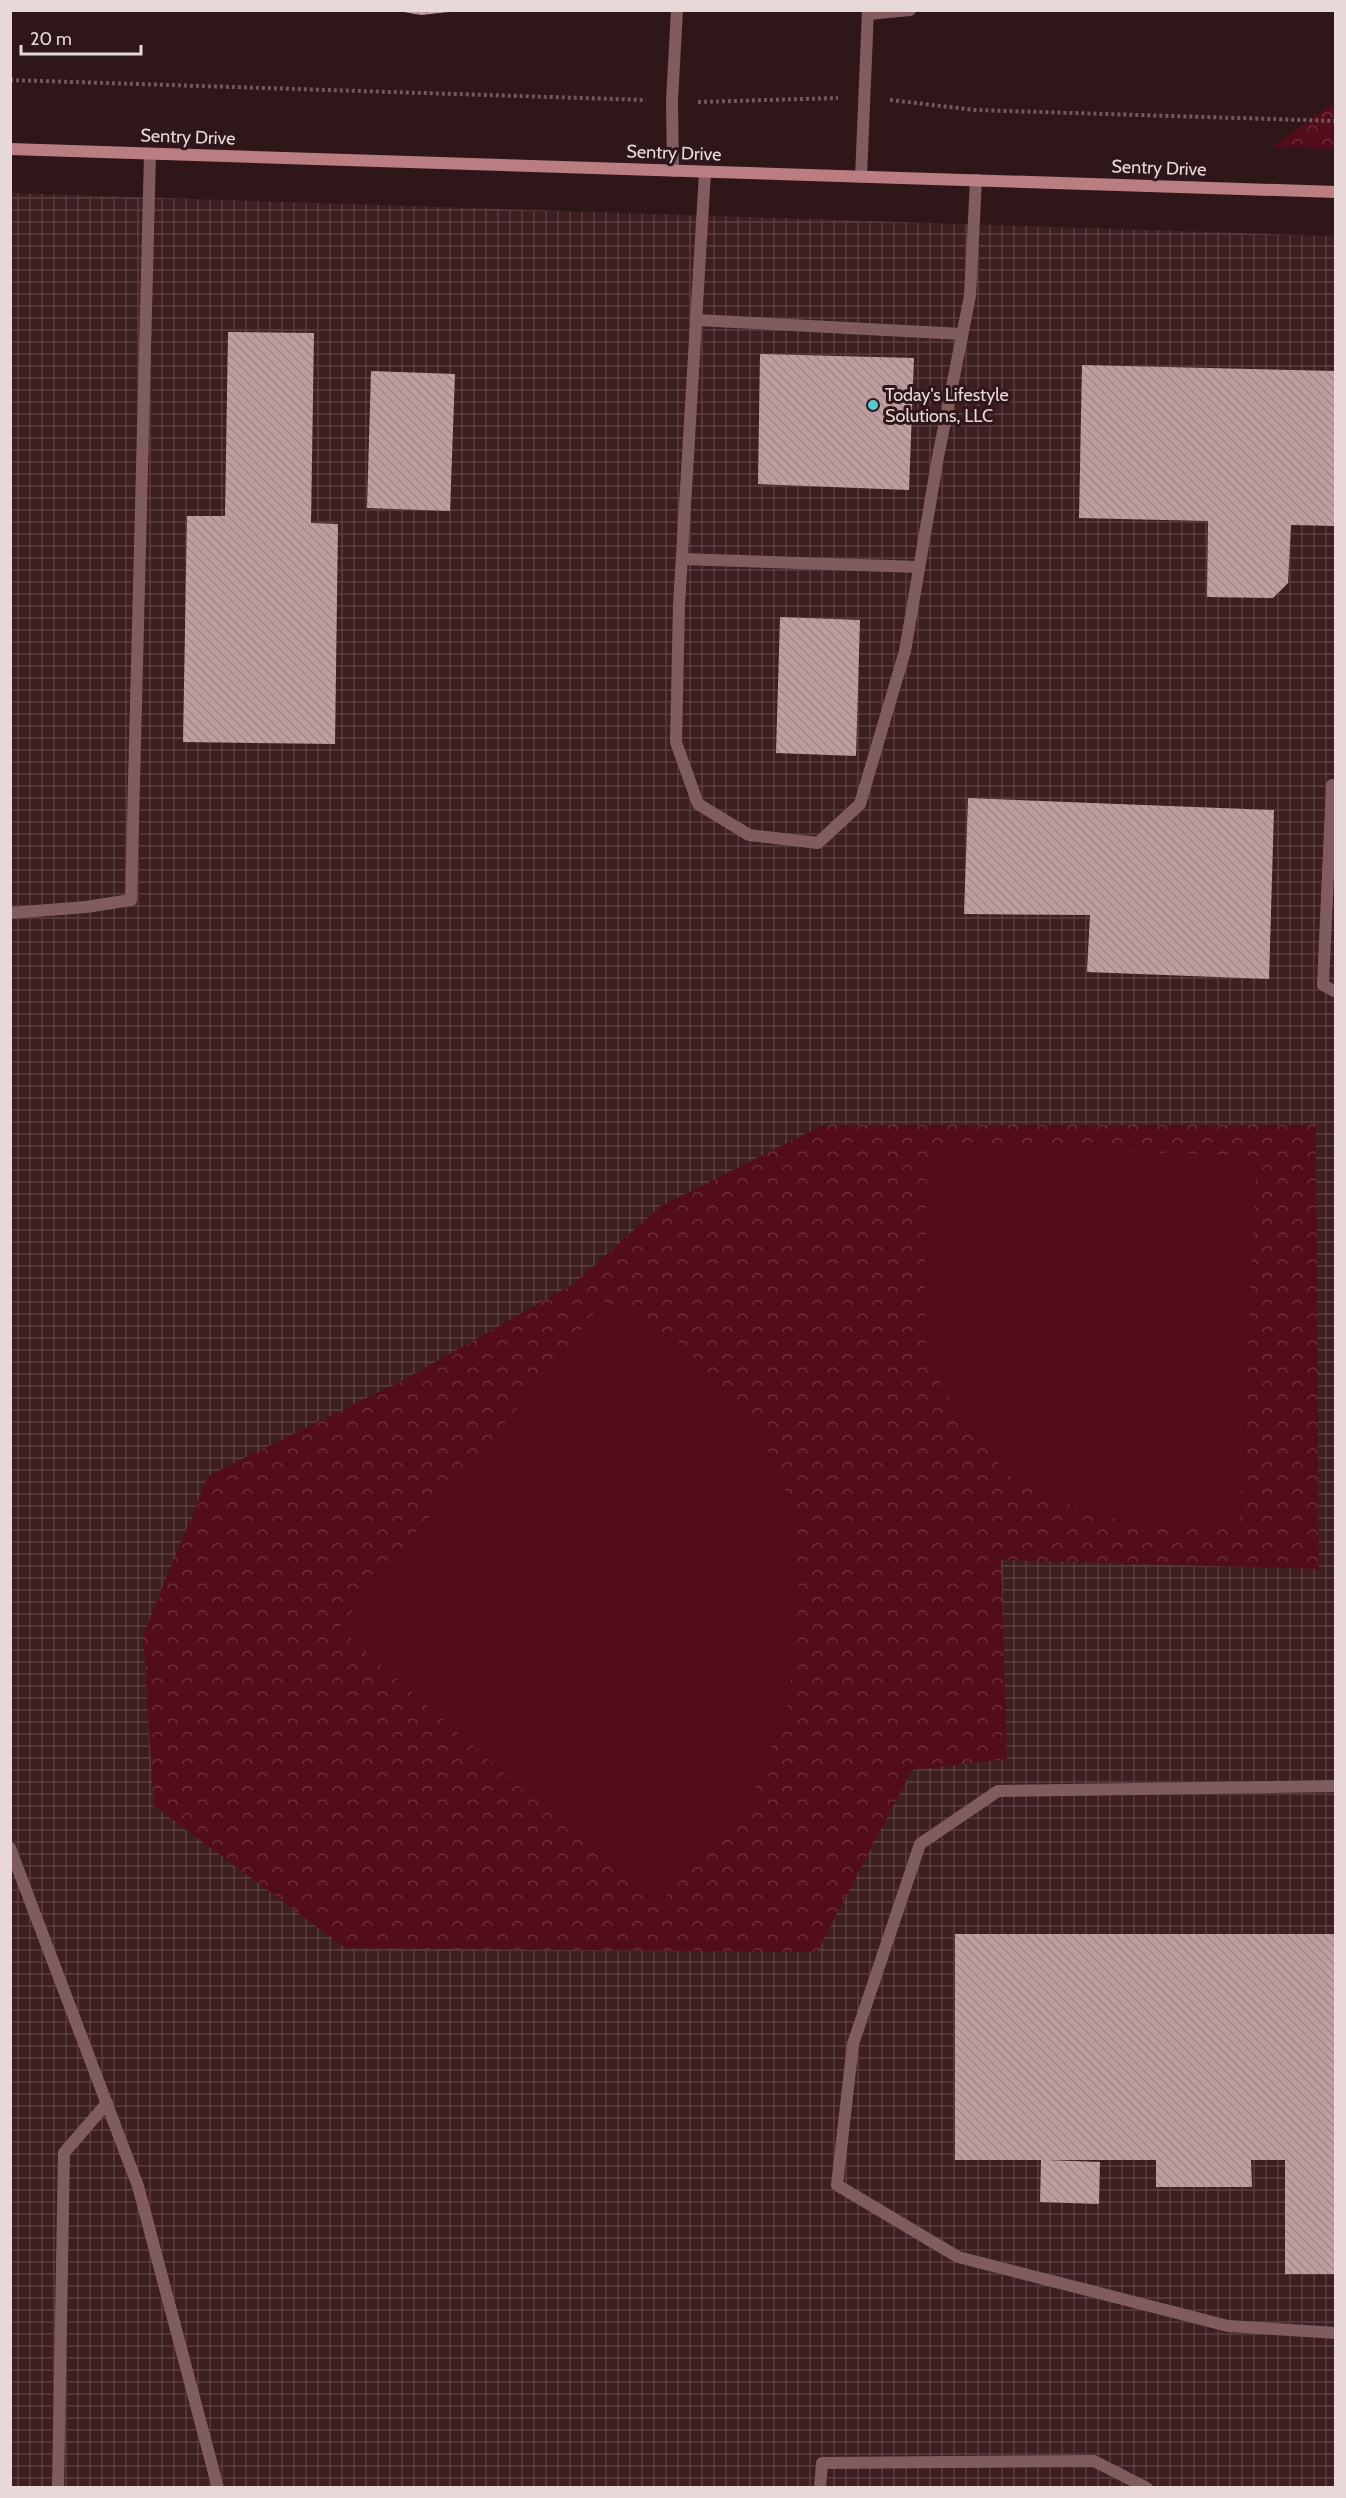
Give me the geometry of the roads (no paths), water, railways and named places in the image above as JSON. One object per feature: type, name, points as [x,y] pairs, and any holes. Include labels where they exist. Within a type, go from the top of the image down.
[{"type":"street","points":[[673,171],[672,101],[677,10]]},
{"type":"street","points":[[861,177],[868,12],[910,10]]},
{"type":"street","name":"Sentry Drive","points":[[10,149],[1335,192]]},
{"type":"street","points":[[10,913],[86,907],[131,900],[150,154]]},
{"type":"street","points":[[705,172],[682,559],[676,742],[698,804],[749,835],[818,843],[860,804],[905,651],[970,296],[976,180]]},
{"type":"street","points":[[697,320],[962,334]]},
{"type":"street","points":[[682,559],[920,567]]},
{"type":"street","points":[[1335,785],[1332,785],[1323,985],[1335,992]]},
{"type":"street","points":[[1335,1786],[998,1791],[920,1844],[854,2044],[837,2185],[958,2258],[1228,2326],[1335,2333]]},
{"type":"street","points":[[10,1848],[138,2186],[218,2487]]},
{"type":"street","points":[[58,2487],[64,2153],[107,2103]]},
{"type":"street","points":[[820,2487],[822,2463],[1094,2461],[1147,2487]]},
{"type":"place","name":"Today's Lifestyle Solutions, LLC","points":[[873,405]]}]
